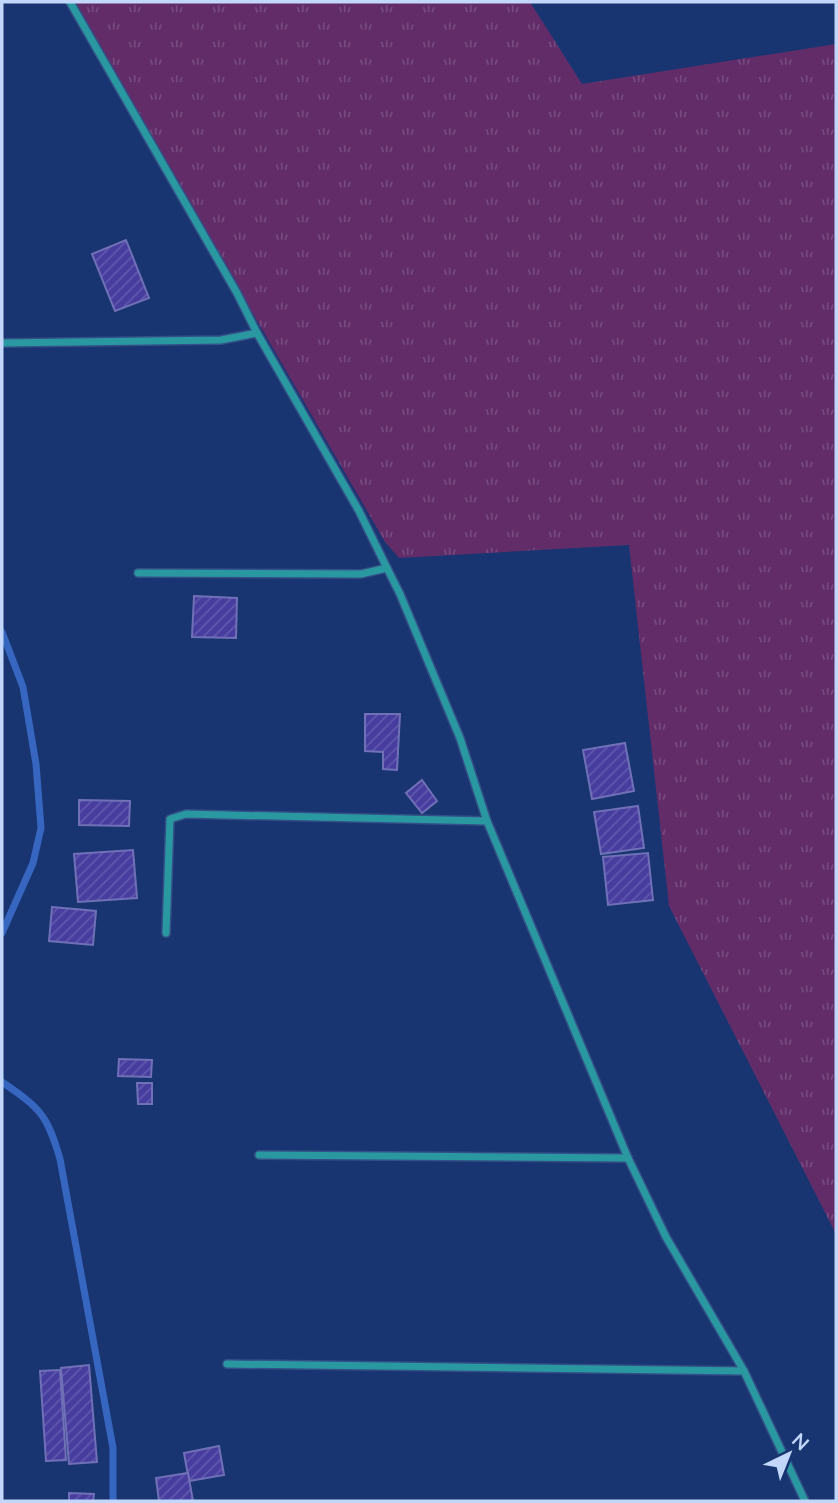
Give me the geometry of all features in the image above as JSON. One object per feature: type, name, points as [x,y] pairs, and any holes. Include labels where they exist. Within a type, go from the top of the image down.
[{"type":"street","points":[[70,2],[359,511],[400,594],[460,738],[487,821],[628,1158],[666,1237],[744,1371],[805,1501]]},
{"type":"street","points":[[2,343],[221,340],[257,333]]},
{"type":"street","points":[[138,573],[360,574],[387,568]]},
{"type":"street","points":[[166,933],[170,819],[186,814],[487,821]]},
{"type":"street","points":[[259,1155],[628,1158]]},
{"type":"street","points":[[227,1364],[744,1371]]},
{"type":"green space","points":[[73,2],[530,2],[582,84],[836,44],[836,1234],[669,906],[629,545],[399,558],[385,542]]},
{"type":"building","points":[[126,240],[149,298],[115,311],[92,254]]},
{"type":"building","points":[[194,596],[237,598],[236,638],[192,637]]},
{"type":"building","points":[[365,714],[400,714],[397,770],[383,769],[383,752],[365,751]]},
{"type":"building","points":[[625,743],[634,791],[592,799],[583,750]]},
{"type":"building","points":[[422,780],[437,801],[422,813],[406,793]]},
{"type":"building","points":[[79,800],[130,801],[129,826],[79,825]]},
{"type":"building","points":[[638,806],[644,848],[601,854],[594,812]]},
{"type":"building","points":[[133,850],[137,898],[78,902],[74,854]]},
{"type":"building","points":[[648,853],[653,900],[608,905],[603,857]]},
{"type":"building","points":[[52,907],[96,911],[93,945],[49,941]]},
{"type":"building","points":[[119,1059],[152,1060],[151,1077],[118,1076]]},
{"type":"building","points":[[137,1083],[152,1083],[152,1104],[138,1104]]},
{"type":"building","points":[[89,1365],[97,1462],[69,1464],[61,1368]]},
{"type":"building","points":[[60,1370],[66,1460],[46,1461],[40,1371]]},
{"type":"building","points":[[219,1446],[224,1475],[189,1481],[184,1453]]},
{"type":"building","points":[[188,1473],[193,1501],[159,1501],[156,1478]]},
{"type":"building","points":[[69,1493],[94,1494],[93,1501],[69,1501]]},
{"type":"waterway","points":[[2,632],[23,687],[36,764],[41,828],[33,863],[2,933]]},
{"type":"waterway","points":[[2,1082],[40,1113],[51,1132],[60,1159],[113,1448],[113,1501]]}]
